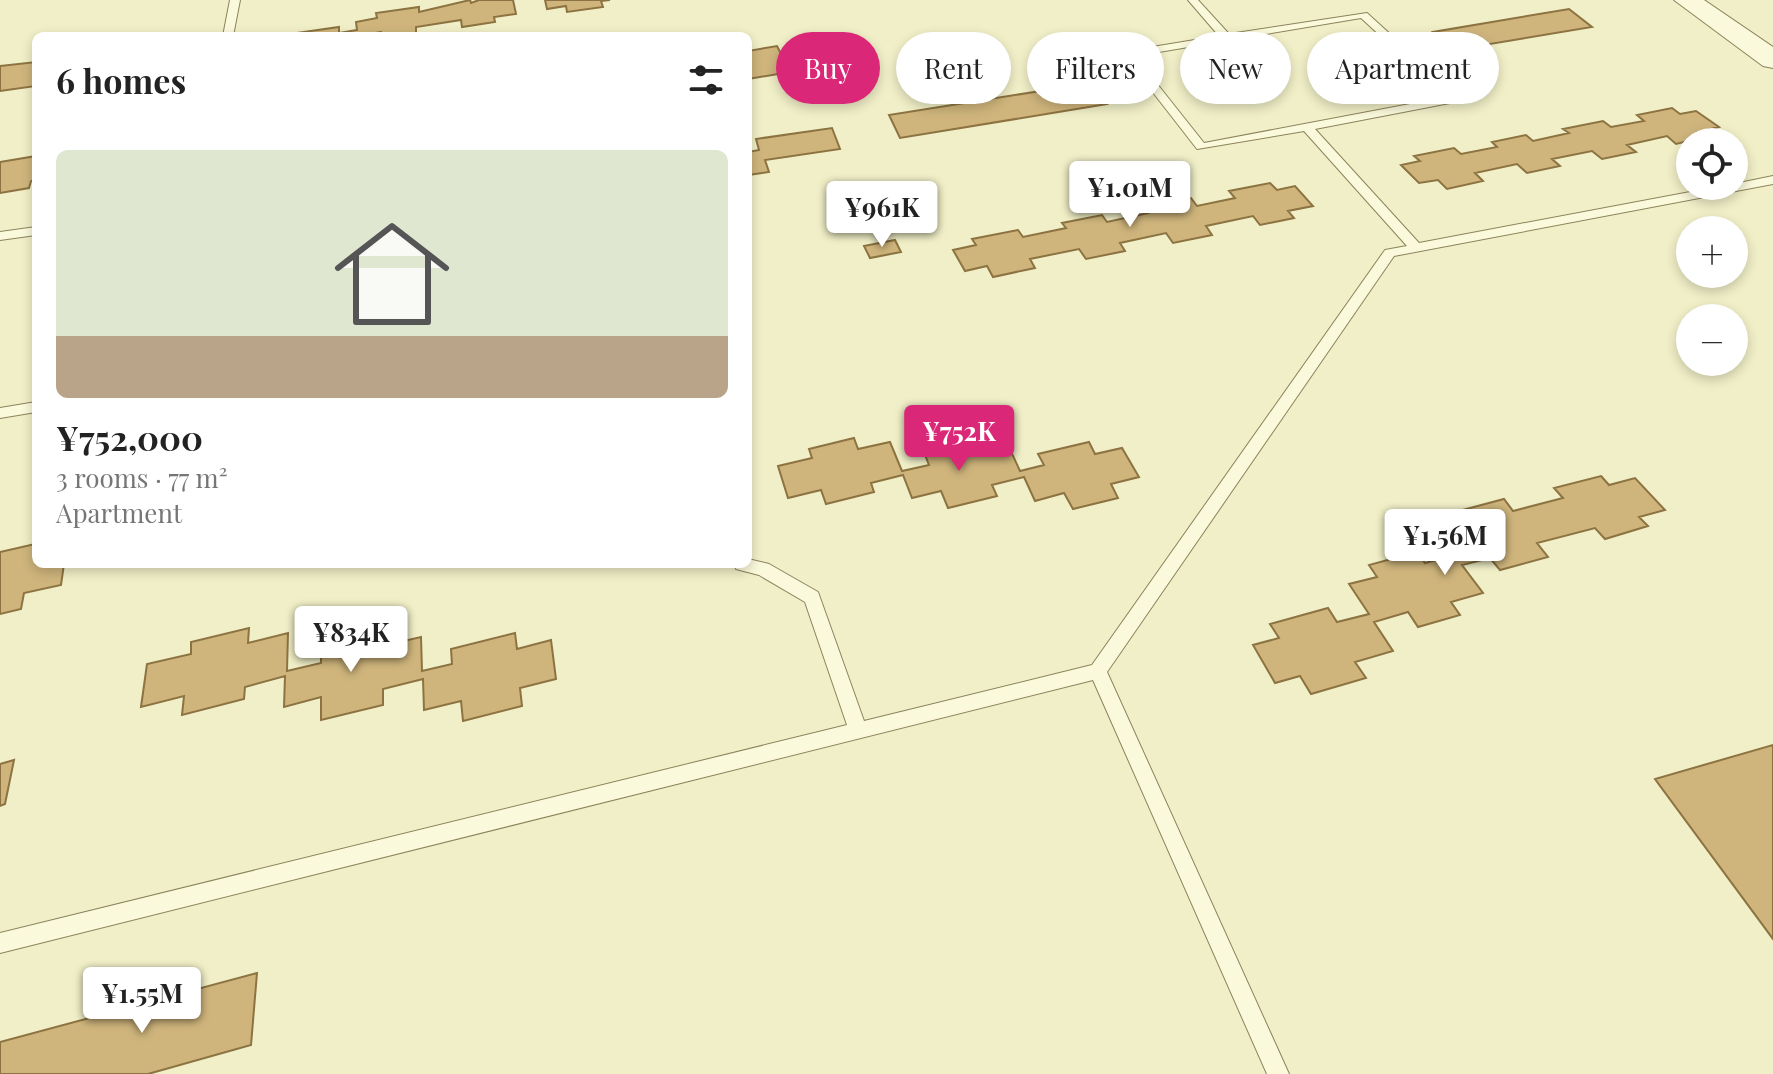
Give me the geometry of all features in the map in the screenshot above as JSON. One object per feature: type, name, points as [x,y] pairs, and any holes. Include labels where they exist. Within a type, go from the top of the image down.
[{"type":"street","points":[[1687,0],[1773,60]]},
{"type":"lane","points":[[229,32],[235,0]]},
{"type":"lane","points":[[1193,0],[1222,32]]},
{"type":"lane","points":[[1180,46],[1128,54],[1201,147],[1455,99],[1363,15],[1262,32]]},
{"type":"lane","points":[[1307,127],[1416,248]]},
{"type":"lane","points":[[0,943],[1098,671],[1390,253],[1773,180]]},
{"type":"lane","points":[[0,236],[32,232]]},
{"type":"lane","points":[[0,413],[32,408]]},
{"type":"lane","points":[[752,566],[763,569],[812,597],[858,730]]},
{"type":"lane","points":[[1098,671],[1278,1074]]},
{"type":"building","points":[[470,0],[471,3],[479,0],[513,0],[516,14],[494,17],[495,22],[462,27],[461,20],[416,27],[416,32],[345,32],[357,30],[356,22],[377,18],[376,13],[419,7],[419,12]]},
{"type":"building","points":[[545,0],[610,0],[601,1],[603,7],[567,12],[566,6],[547,9]]},
{"type":"building","points":[[1569,9],[1592,27],[1499,42],[1499,32],[1433,32]]},
{"type":"building","points":[[339,27],[339,32],[303,32]]},
{"type":"building","points":[[776,46],[776,74],[752,78],[752,50]]},
{"type":"building","points":[[32,62],[32,87],[0,91],[0,66]]},
{"type":"building","points":[[1027,93],[1027,104],[1107,104],[900,138],[889,115],[958,104],[1011,104],[1011,96]]},
{"type":"building","points":[[1672,108],[1680,114],[1696,111],[1719,127],[1676,128],[1676,144],[1667,136],[1627,145],[1636,152],[1602,159],[1592,151],[1552,159],[1560,166],[1527,173],[1517,164],[1475,173],[1483,181],[1447,189],[1438,180],[1419,183],[1401,165],[1420,161],[1414,156],[1454,148],[1461,154],[1497,147],[1492,142],[1526,135],[1533,141],[1569,133],[1563,129],[1603,121],[1611,127],[1644,121],[1637,115]]},
{"type":"building","points":[[832,128],[840,149],[765,160],[769,172],[752,174],[752,151],[759,150],[756,139]]},
{"type":"building","points":[[32,157],[29,188],[0,193],[0,162]]},
{"type":"building","points":[[1270,183],[1277,190],[1295,186],[1313,206],[1288,211],[1294,218],[1260,225],[1253,216],[1206,226],[1212,235],[1173,243],[1166,233],[1120,243],[1125,251],[1086,259],[1079,249],[1030,259],[1035,268],[993,277],[987,266],[965,271],[953,250],[976,245],[972,239],[1018,230],[1023,237],[1066,228],[1062,223],[1102,215],[1107,222],[1148,213],[1144,208],[1191,198],[1197,206],[1235,198],[1229,191]]},
{"type":"building","points":[[895,240],[901,252],[870,258],[864,246]]},
{"type":"building","points":[[854,438],[858,449],[890,442],[902,471],[929,465],[925,455],[970,444],[974,453],[1008,445],[1020,471],[1044,465],[1038,454],[1089,442],[1095,454],[1122,448],[1139,477],[1111,484],[1118,498],[1073,509],[1064,493],[1035,501],[1024,477],[992,485],[997,496],[948,508],[941,491],[912,498],[903,475],[871,483],[874,492],[826,504],[821,490],[788,498],[778,466],[812,458],[809,449]]},
{"type":"building","points":[[1601,476],[1609,485],[1635,478],[1665,510],[1639,517],[1648,526],[1605,539],[1595,528],[1537,543],[1548,557],[1500,570],[1490,558],[1462,565],[1483,593],[1451,602],[1460,615],[1418,627],[1408,612],[1374,622],[1393,651],[1355,662],[1366,678],[1311,694],[1300,676],[1275,683],[1253,645],[1279,638],[1270,624],[1328,608],[1337,622],[1369,614],[1349,584],[1377,577],[1369,565],[1417,552],[1425,563],[1454,555],[1434,529],[1463,521],[1455,512],[1504,499],[1513,511],[1563,498],[1554,488]]},
{"type":"building","points":[[32,545],[32,568],[63,568],[61,585],[24,593],[21,609],[0,614],[0,552]]},
{"type":"building","points":[[249,628],[248,643],[288,633],[287,671],[321,663],[321,650],[378,636],[378,647],[421,637],[422,671],[452,664],[451,649],[515,633],[517,649],[551,640],[556,679],[520,688],[522,706],[463,721],[461,701],[424,710],[423,679],[383,689],[383,705],[321,720],[321,697],[284,707],[285,676],[245,687],[244,699],[182,715],[184,696],[141,707],[147,664],[191,654],[191,642]]},
{"type":"building","points":[[1773,745],[1773,939],[1655,779]]},
{"type":"building","points":[[14,760],[5,804],[0,806],[0,764]]},
{"type":"building","points":[[257,973],[251,1045],[148,1074],[0,1074],[0,1042]]}]
